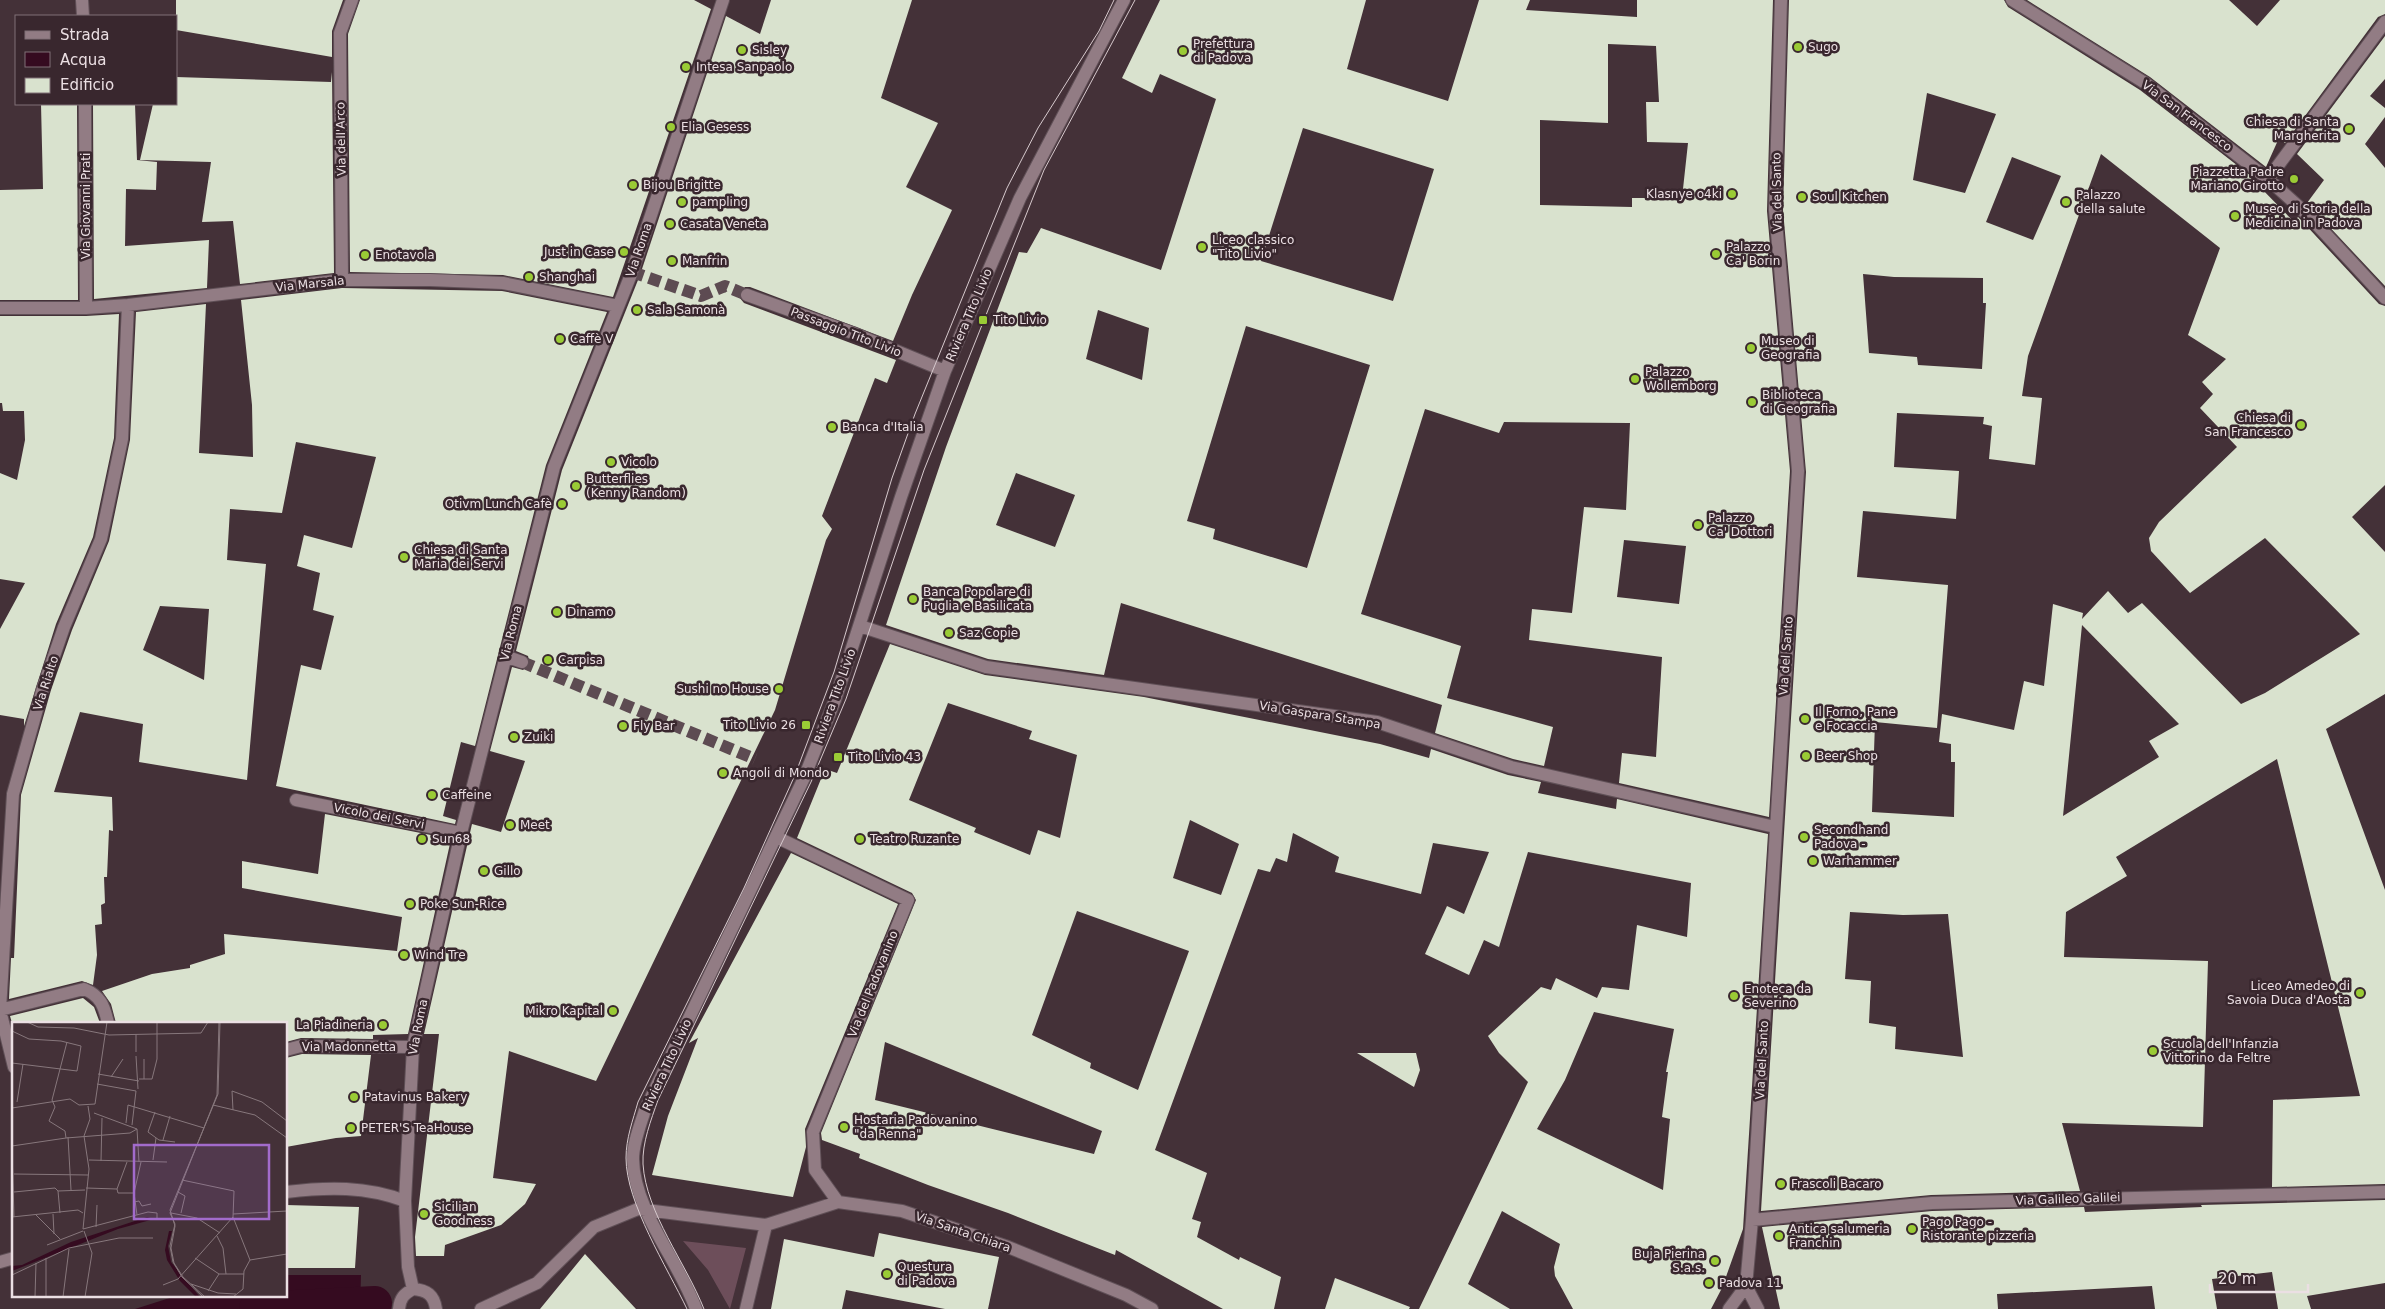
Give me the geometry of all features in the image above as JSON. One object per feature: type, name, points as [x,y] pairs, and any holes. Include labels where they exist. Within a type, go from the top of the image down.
[{"type":"street","points":[[82,0],[83,15]]},
{"type":"street","name":"Via dell'Arco","points":[[342,280],[340,33],[352,0]]},
{"type":"street","name":"Via Roma","points":[[413,1289],[408,1267],[405,1201],[413,1047],[461,833],[554,467],[632,272],[723,0]]},
{"type":"street","name":"Riviera Tito Livio","points":[[696,1309],[646,1209],[637,1185],[633,1159],[642,1117],[804,778],[832,709],[901,497],[945,370],[1020,198],[1124,0]]},
{"type":"street","name":"Via del Santo","points":[[1746,1286],[1752,1220],[1798,471],[1775,210],[1781,0]]},
{"type":"street","name":"Via San Francesco","points":[[2012,0],[2145,83],[2268,178],[2308,215],[2385,298]]},
{"type":"street","points":[[2268,178],[2385,22]]},
{"type":"street","name":"Via Giovanni Prati","points":[[85,105],[86,308]]},
{"type":"street","name":"Via Marsala","points":[[0,308],[86,308],[342,280],[430,280],[503,283],[618,306]]},
{"type":"street","name":"Passaggio Tito Livio","points":[[747,295],[853,333],[945,370]]},
{"type":"street","name":"Via Rialto","points":[[12,1059],[0,1010],[4,851],[13,794],[43,688],[64,627],[101,539],[122,439],[128,304]]},
{"type":"street","name":"Via Gaspara Stampa","points":[[860,626],[986,668],[1377,722],[1511,767],[1775,827]]},
{"type":"street","points":[[505,656],[522,662]]},
{"type":"street","name":"Vicolo dei Servi","points":[[296,800],[461,833]]},
{"type":"street","name":"Via del Padovanino","points":[[776,837],[908,900],[813,1132],[815,1170],[838,1202]]},
{"type":"street","points":[[0,1010],[84,989],[95,993],[103,1003],[108,1022]]},
{"type":"street","name":"Via Madonnetta","points":[[288,1049],[300,1046],[413,1047]]},
{"type":"street","points":[[288,1192],[310,1189],[359,1188],[405,1201]]},
{"type":"street","name":"Via Galileo Galilei","points":[[1752,1220],[1932,1203],[2385,1192]]},
{"type":"street","name":"Via Santa Chiara","points":[[766,1225],[838,1202],[902,1211],[1008,1247],[1126,1295],[1152,1309]]},
{"type":"street","points":[[481,1309],[537,1283],[594,1227],[638,1209],[766,1225],[746,1309]]},
{"type":"street","points":[[1729,1309],[1746,1286],[1758,1309]]},
{"type":"street","points":[[399,1309],[400,1301],[405,1294],[413,1289],[422,1290],[429,1294],[434,1300],[436,1309]]},
{"type":"shaded area","points":[[683,1241],[746,1248],[730,1309],[708,1270]]},
{"type":"water","points":[[288,1275],[361,1275],[360,1309],[135,1309],[176,1296],[288,1296]]},
{"type":"building","points":[[176,0],[343,0],[332,31],[332,57],[178,30],[178,15],[176,15]]},
{"type":"building","points":[[360,0],[694,0],[711,9],[613,297],[503,275],[350,272],[348,34]]},
{"type":"building","points":[[771,0],[912,0],[881,98],[938,123],[906,187],[952,210],[912,295],[893,341],[750,287],[745,287],[740,292],[739,297],[744,303],[896,360],[887,383],[875,378],[822,516],[832,529],[826,540],[775,710],[596,1081],[509,1051],[493,1178],[536,1184],[525,1204],[501,1225],[445,1245],[444,1256],[416,1256],[415,1237],[439,1034],[424,1034],[472,824],[501,832],[525,761],[490,751],[512,667],[523,670],[530,664],[528,656],[516,651],[562,470],[640,275],[726,16],[760,34]]},
{"type":"building","points":[[1160,0],[1366,0],[1347,69],[1448,101],[1479,0],[1530,0],[1526,10],[1637,17],[1637,0],[1773,0],[1767,211],[1790,471],[1769,817],[1619,783],[1622,753],[1656,757],[1662,657],[1529,640],[1532,609],[1572,613],[1584,507],[1626,510],[1630,423],[1504,422],[1499,433],[1425,409],[1361,614],[1461,646],[1447,698],[1553,727],[1544,766],[1513,759],[1435,733],[1442,705],[1121,603],[1104,675],[988,659],[886,625],[946,447],[1019,252],[1027,253],[1041,228],[1161,270],[1216,99],[1160,74],[1152,93],[1122,78]],"holes":[[[1608,44],[1656,46],[1659,102],[1646,102],[1647,142],[1688,143],[1682,198],[1632,198],[1632,207],[1540,205],[1540,120],[1608,123]],[[1303,128],[1434,169],[1393,301],[1261,261]],[[1098,310],[1149,328],[1142,380],[1086,359]],[[1246,326],[1370,365],[1307,568],[1213,539],[1215,529],[1187,521]],[[1016,473],[1075,495],[1055,547],[996,525]],[[1624,540],[1686,546],[1679,604],[1617,597]]]},
{"type":"building","points":[[1789,0],[2004,0],[2008,7],[2140,90],[2260,183],[2259,186],[2294,222],[2298,217],[2379,304],[2385,306],[2385,485],[2352,517],[2385,552],[2385,694],[2326,729],[2385,890],[2385,1184],[2272,1187],[2273,1100],[2360,1096],[2277,759],[2116,857],[2127,876],[2066,912],[2064,957],[2208,961],[2203,1127],[2062,1123],[2080,1191],[1931,1195],[1761,1211],[1806,472],[1783,210]],"holes":[[[1927,93],[1996,114],[1965,193],[1913,180]],[[2101,154],[2220,248],[2188,335],[2226,359],[2202,382],[2213,394],[2200,408],[2237,447],[2159,522],[2149,538],[2151,551],[2190,593],[2265,538],[2360,634],[2265,693],[2241,704],[2142,603],[2128,613],[2108,591],[2082,619],[2083,613],[2053,604],[2044,686],[2024,681],[2014,730],[1942,714],[1939,742],[1951,744],[1951,762],[1955,762],[1954,817],[1872,812],[1875,722],[1937,728],[1948,585],[1857,577],[1863,511],[1956,519],[1959,471],[1894,467],[1897,413],[1984,417],[1983,424],[1992,426],[1989,459],[2035,465],[2042,398],[2022,396],[2028,356]],[[2012,157],[2061,176],[2033,240],[1986,222]],[[1863,274],[1894,277],[1983,278],[1983,303],[1986,303],[1982,369],[1918,365],[1917,357],[1869,353]],[[2082,625],[2179,724],[2149,741],[2159,757],[2063,816]],[[1850,912],[1903,915],[1948,914],[1963,1057],[1895,1049],[1896,1027],[1869,1023],[1871,981],[1845,979]]]},
{"type":"building","points":[[2027,0],[2229,0],[2257,26],[2280,0],[2385,0],[2385,14],[2378,17],[2285,143],[2279,138],[2266,167],[2150,77]]},
{"type":"building","points":[[2385,36],[2385,79],[2370,96],[2385,108],[2385,117],[2365,144],[2385,168],[2385,286],[2307,203],[2324,180],[2297,154]]},
{"type":"building","points":[[332,72],[334,273],[240,284],[233,221],[202,222],[211,162],[140,160],[153,105],[178,105],[178,77],[331,82]]},
{"type":"building","points":[[41,105],[77,105],[78,300],[0,300],[0,190],[43,189]]},
{"type":"building","points":[[93,105],[135,105],[137,160],[157,162],[156,190],[126,189],[125,246],[209,240],[207,288],[94,299]]},
{"type":"building","points":[[342,288],[502,291],[607,312],[546,465],[475,746],[461,742],[443,816],[456,820],[455,824],[276,786],[301,665],[321,670],[334,616],[313,610],[320,573],[297,566],[304,535],[352,548],[376,457],[296,442],[282,513],[230,509],[227,560],[266,564],[247,780],[139,762],[143,724],[80,712],[54,792],[112,797],[113,831],[109,830],[107,877],[104,877],[105,903],[101,905],[102,924],[95,925],[97,955],[93,985],[82,981],[9,999],[11,958],[14,958],[21,795],[51,690],[72,630],[109,541],[130,440],[136,312],[206,304],[199,453],[253,457],[252,405],[241,300]],"holes":[[[160,606],[209,609],[204,680],[143,650]]]},
{"type":"building","points":[[119,314],[114,438],[93,537],[56,624],[24,726],[24,719],[0,715],[0,629],[25,583],[0,579],[0,473],[17,480],[25,440],[24,411],[3,411],[2,403],[0,403],[0,316]]},
{"type":"building","points":[[890,644],[985,675],[1144,697],[1380,744],[1429,758],[1431,749],[1508,775],[1541,782],[1538,793],[1616,809],[1617,799],[1768,834],[1743,1229],[1722,1288],[1711,1309],[1573,1309],[1555,1276],[1554,1267],[1560,1244],[1502,1211],[1468,1284],[1510,1309],[1419,1309],[1528,1082],[1499,1053],[1488,1036],[1541,987],[1551,990],[1556,978],[1597,998],[1602,987],[1629,990],[1637,925],[1687,937],[1691,883],[1528,852],[1499,947],[1484,940],[1469,975],[1425,954],[1447,906],[1464,914],[1489,852],[1433,843],[1421,894],[1335,872],[1339,857],[1293,833],[1287,862],[1276,858],[1270,872],[1258,869],[1155,1150],[1207,1173],[1192,1219],[1201,1222],[1197,1237],[1239,1260],[1240,1257],[1281,1277],[1274,1309],[1223,1309],[1116,1250],[1115,1255],[859,1158],[860,1154],[822,1140],[821,1133],[916,900],[912,893],[797,838],[825,769],[837,773]],"holes":[[[948,703],[1032,731],[1029,739],[1077,755],[1060,838],[1038,830],[1030,855],[974,832],[976,828],[909,800]],[[1190,820],[1239,844],[1221,895],[1173,878]],[[1077,911],[1189,951],[1138,1090],[1090,1068],[1091,1063],[1032,1035]],[[1594,1012],[1674,1029],[1666,1072],[1668,1072],[1662,1117],[1670,1119],[1663,1190],[1537,1129],[1565,1080]],[[885,1042],[1102,1131],[1094,1154],[875,1100]]]},
{"type":"building","points":[[325,814],[451,839],[408,1034],[373,1035],[373,1039],[301,1038],[288,1041],[288,1022],[116,1022],[111,1004],[102,991],[152,974],[190,968],[190,965],[225,954],[224,934],[397,951],[402,917],[242,888],[242,861],[318,874]]},
{"type":"building","points":[[791,853],[898,904],[805,1129],[806,1147],[793,1197],[652,1175],[668,1116],[698,1038],[689,1043]]},
{"type":"building","points":[[83,998],[94,1007],[100,1022],[12,1023],[10,1016]]},
{"type":"building","points":[[1357,1053],[1416,1053],[1420,1070],[1414,1087]]},
{"type":"building","points":[[302,1054],[371,1055],[361,1136],[336,1138],[288,1147],[288,1058]]},
{"type":"building","points":[[2385,1200],[2385,1283],[2307,1296],[2311,1309],[2278,1309],[2272,1272],[2212,1279],[2217,1309],[2155,1309],[2152,1286],[1997,1294],[1998,1309],[1780,1309],[1762,1227],[1932,1211],[2084,1207],[2085,1212],[2202,1207],[2201,1205]]},
{"type":"building","points":[[288,1205],[359,1207],[355,1268],[288,1268]]},
{"type":"building","name":"Questura di Padova","points":[[879,1233],[999,1257],[988,1309],[945,1309],[846,1290],[842,1309],[771,1309],[784,1239],[874,1257]]},
{"type":"building","points":[[585,1254],[636,1309],[540,1309]]},
{"type":"building","points":[[1335,1278],[1410,1307],[1409,1309],[1325,1309]]},
{"type":"waterway","points":[[256,1309],[375,1303]]},
{"type":"tunnel","points":[[632,272],[701,296],[725,286],[747,295]]},
{"type":"tunnel","points":[[522,662],[755,759]]},
{"type":"tram line","points":[[687,1309],[649,1235],[633,1195],[628,1176],[627,1143],[638,1102],[744,888],[795,775],[834,672],[892,478],[915,414],[1007,188],[1038,128],[1099,31],[1114,0]]},
{"type":"tram line","points":[[704,1309],[651,1201],[643,1164],[645,1140],[650,1124],[658,1100],[811,782],[846,699],[924,470],[1044,170],[1135,0]]},
{"type":"place","name":"Sugo","points":[[1798,47]]},
{"type":"place","name":"Sisley","points":[[742,50]]},
{"type":"place","name":"Prefettura di Padova","points":[[1183,51]]},
{"type":"place","name":"Intesa Sanpaolo","points":[[686,67]]},
{"type":"place","name":"Elia Gesess","points":[[671,127]]},
{"type":"place","name":"Chiesa di Santa Margherita","points":[[2349,129]]},
{"type":"place","name":"Piazzetta Padre Mariano Girotto","points":[[2294,179]]},
{"type":"place","name":"Bijou Brigitte","points":[[633,185]]},
{"type":"place","name":"Klasnye o4ki","points":[[1732,194]]},
{"type":"place","name":"Soul Kitchen","points":[[1802,197]]},
{"type":"place","name":"pampling","points":[[682,202]]},
{"type":"place","name":"Palazzo della salute","points":[[2066,202]]},
{"type":"place","name":"Museo di Storia della Medicina in Padova","points":[[2235,216]]},
{"type":"place","name":"Casata Veneta","points":[[670,224]]},
{"type":"place","name":"Liceo classico \"Tito Livio\"","points":[[1202,247]]},
{"type":"place","name":"Just in Case","points":[[624,252]]},
{"type":"place","name":"Palazzo Ca' Borin","points":[[1716,254]]},
{"type":"place","name":"Enotavola","points":[[365,255]]},
{"type":"place","name":"Manfrin","points":[[672,261]]},
{"type":"place","name":"Shanghai","points":[[529,277]]},
{"type":"place","name":"Sala Samonà","points":[[637,310]]},
{"type":"place","name":"Tito Livio","points":[[983,320]]},
{"type":"place","name":"Caffè V","points":[[560,339]]},
{"type":"place","name":"Museo di Geografia","points":[[1751,348]]},
{"type":"place","name":"Palazzo Wollemborg","points":[[1635,379]]},
{"type":"place","name":"Biblioteca di Geografia","points":[[1752,402]]},
{"type":"place","name":"Chiesa di San Francesco","points":[[2301,425]]},
{"type":"place","name":"Banca d'Italia","points":[[832,427]]},
{"type":"place","name":"Vicolo","points":[[611,462]]},
{"type":"place","name":"Butterflies (Kenny Random)","points":[[576,486]]},
{"type":"place","name":"Otivm Lunch Cafè","points":[[562,504]]},
{"type":"place","name":"Palazzo Ca' Dottori","points":[[1698,525]]},
{"type":"place","name":"Chiesa di Santa Maria dei Servi","points":[[404,557]]},
{"type":"place","name":"Banca Popolare di Puglia e Basilicata","points":[[913,599]]},
{"type":"place","name":"Dinamo","points":[[557,612]]},
{"type":"place","name":"Saz Copie","points":[[949,633]]},
{"type":"place","name":"Carpisa","points":[[548,660]]},
{"type":"place","name":"Sushi no House","points":[[779,689]]},
{"type":"place","name":"Il Forno, Pane e Focaccia","points":[[1805,719]]},
{"type":"place","name":"Tito Livio 26","points":[[806,725]]},
{"type":"place","name":"Fly Bar","points":[[623,726]]},
{"type":"place","name":"Zuiki","points":[[514,737]]},
{"type":"place","name":"Beer Shop","points":[[1806,756]]},
{"type":"place","name":"Tito Livio 43","points":[[838,757]]},
{"type":"place","name":"Angoli di Mondo","points":[[723,773]]},
{"type":"place","name":"Caffeine","points":[[432,795]]},
{"type":"place","name":"Meet","points":[[510,825]]},
{"type":"place","name":"Secondhand Padova -","points":[[1804,837]]},
{"type":"place","name":"Sun68","points":[[422,839]]},
{"type":"place","name":"Teatro Ruzante","points":[[860,839]]},
{"type":"place","name":"Warhammer","points":[[1813,861]]},
{"type":"place","name":"Gillo","points":[[484,871]]},
{"type":"place","name":"Poke Sun-Rice","points":[[410,904]]},
{"type":"place","name":"Wind Tre","points":[[404,955]]},
{"type":"place","name":"Liceo Amedeo di Savoia Duca d'Aosta","points":[[2360,993]]},
{"type":"place","name":"Enoteca da Severino","points":[[1734,996]]},
{"type":"place","name":"Mikro Kapital","points":[[613,1011]]},
{"type":"place","name":"La Piadineria","points":[[383,1025]]},
{"type":"place","name":"Scuola dell'Infanzia Vittorino da Feltre","points":[[2153,1051]]},
{"type":"place","name":"Patavinus Bakery","points":[[354,1097]]},
{"type":"place","name":"Hostaria Padovanino \"da Renna\"","points":[[844,1127]]},
{"type":"place","name":"PETER'S TeaHouse","points":[[351,1128]]},
{"type":"place","name":"Frascoli Bacaro","points":[[1781,1184]]},
{"type":"place","name":"Sicilian Goodness","points":[[424,1214]]},
{"type":"place","name":"Pago Pago - Ristorante pizzeria","points":[[1912,1229]]},
{"type":"place","name":"Antica salumeria Franchin","points":[[1779,1236]]},
{"type":"place","name":"Buja Pierina S.a.s.","points":[[1715,1261]]},
{"type":"place","name":"Questura di Padova","points":[[887,1274]]},
{"type":"place","name":"Padova 11","points":[[1709,1283]]}]
